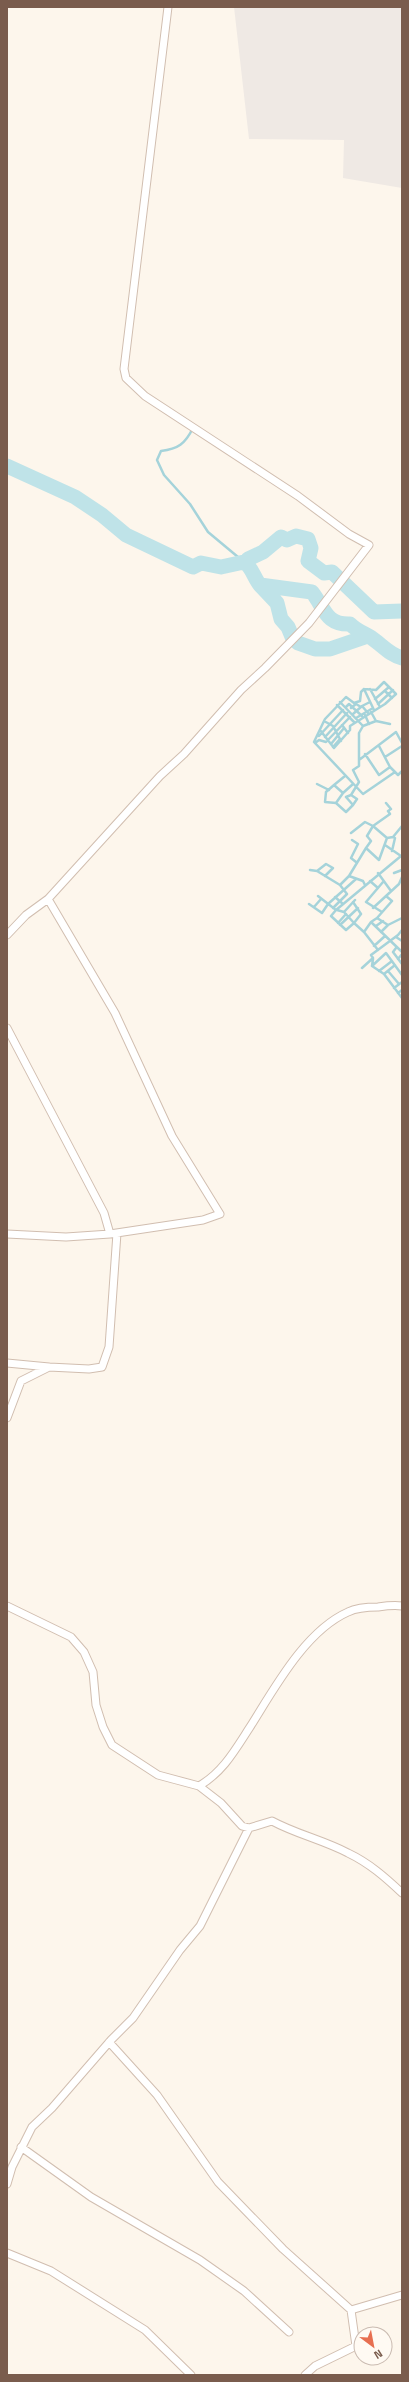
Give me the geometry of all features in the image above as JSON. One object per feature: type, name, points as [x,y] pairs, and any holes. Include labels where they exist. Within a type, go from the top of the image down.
[{"type":"street","points":[[7,936],[26,915],[48,900],[160,776],[184,754],[241,690],[309,623],[369,545],[349,534],[298,496],[145,396],[126,378],[124,369],[168,7]]},
{"type":"street","points":[[7,1234],[66,1237],[113,1233],[203,1220],[220,1214],[172,1136],[115,1013],[48,900]]},
{"type":"street","points":[[7,1028],[113,1233],[109,1347],[102,1367],[89,1369],[7,1363]]},
{"type":"street","points":[[7,1418],[22,1381],[49,1367]]},
{"type":"street","points":[[7,1606],[71,1637],[84,1652],[93,1672],[96,1705],[103,1727],[112,1745],[158,1775],[199,1786],[221,1803],[242,1826],[249,1828],[272,1820],[291,1831],[347,1852],[374,1868],[402,1893]]},
{"type":"street","points":[[199,1786],[212,1778],[224,1765],[281,1676],[311,1641],[326,1627],[348,1612],[369,1607],[402,1606]]},
{"type":"street","points":[[7,2184],[21,2147],[32,2127],[76,2083],[109,2042],[133,2018],[180,1950],[200,1926],[249,1828]]},
{"type":"street","points":[[109,2042],[157,2095],[218,2182],[283,2249],[351,2310],[356,2346],[315,2366],[305,2375]]},
{"type":"street","points":[[21,2147],[91,2197],[200,2260],[244,2291],[289,2332]]},
{"type":"street","points":[[7,2253],[52,2271],[145,2330],[191,2375]]},
{"type":"street","points":[[351,2310],[402,2295]]},
{"type":"shaded area","points":[[234,7],[402,7],[402,188],[343,178],[344,140],[249,139]]},
{"type":"waterway","points":[[193,428],[184,442],[172,449],[161,451],[157,460],[164,475],[190,504],[208,532],[244,562]]},
{"type":"waterway","points":[[7,466],[75,497],[102,515],[126,535],[193,567],[201,563],[221,567],[244,562],[247,564],[260,585],[312,592],[323,610],[331,619],[342,624],[350,624],[371,637],[390,653],[402,658]]},
{"type":"waterway","points":[[248,559],[263,552],[281,537],[287,540],[296,536],[308,539],[311,548],[308,561],[324,573],[332,572],[374,612],[402,611]]},
{"type":"waterway","points":[[260,585],[277,603],[281,619],[288,627],[293,639],[298,643],[315,649],[330,649],[368,636]]},
{"type":"waterway","points":[[320,730],[334,748],[350,730],[350,726],[385,704],[396,694],[384,682],[376,690],[364,689],[361,692],[360,701],[354,703],[346,697],[325,719],[314,742],[363,794],[395,772],[398,775],[402,771]]},
{"type":"waterway","points":[[375,699],[389,687]]},
{"type":"waterway","points":[[364,689],[374,710]]},
{"type":"waterway","points":[[370,689],[380,707]]},
{"type":"waterway","points":[[378,704],[393,690]]},
{"type":"waterway","points":[[385,691],[392,698]]},
{"type":"waterway","points":[[340,702],[363,726],[376,721],[390,724]]},
{"type":"waterway","points":[[362,706],[370,702]]},
{"type":"waterway","points":[[346,707],[349,704],[362,716]]},
{"type":"waterway","points":[[351,708],[356,704],[361,707]]},
{"type":"waterway","points":[[337,705],[354,722]]},
{"type":"waterway","points":[[353,714],[362,706],[368,713]]},
{"type":"waterway","points":[[356,718],[373,708]]},
{"type":"waterway","points":[[319,736],[343,710]]},
{"type":"waterway","points":[[371,712],[376,721]]},
{"type":"waterway","points":[[325,737],[347,713]]},
{"type":"waterway","points":[[365,715],[369,724]]},
{"type":"waterway","points":[[315,743],[319,740],[326,742],[350,717]]},
{"type":"waterway","points":[[324,721],[333,726],[341,741]]},
{"type":"waterway","points":[[342,725],[348,733]]},
{"type":"waterway","points":[[359,760],[359,733],[363,726]]},
{"type":"waterway","points":[[331,744],[344,728]]},
{"type":"waterway","points":[[351,795],[357,799],[353,805],[346,797],[351,795],[359,782],[353,770],[359,766],[359,760],[396,732],[402,743]]},
{"type":"waterway","points":[[333,747],[340,739]]},
{"type":"waterway","points":[[379,746],[390,767]]},
{"type":"waterway","points":[[385,757],[402,746]]},
{"type":"waterway","points":[[365,754],[379,775],[390,767],[395,772]]},
{"type":"waterway","points":[[343,793],[334,785],[345,776]]},
{"type":"waterway","points":[[317,784],[329,790]]},
{"type":"waterway","points":[[334,785],[326,792],[325,802],[336,803],[343,793],[353,784]]},
{"type":"waterway","points":[[336,803],[346,812],[353,805]]},
{"type":"waterway","points":[[386,803],[391,809],[388,811],[390,814],[373,826],[387,838]]},
{"type":"waterway","points":[[351,833],[365,822],[373,826],[367,836],[371,841],[366,848],[379,860],[387,838],[393,837],[402,826]]},
{"type":"waterway","points":[[392,851],[395,838],[393,837]]},
{"type":"waterway","points":[[352,840],[358,844],[351,858],[356,862]]},
{"type":"waterway","points":[[385,845],[401,856]]},
{"type":"waterway","points":[[349,876],[366,848]]},
{"type":"waterway","points":[[336,910],[401,856]]},
{"type":"waterway","points":[[317,871],[326,864],[333,868],[325,876]]},
{"type":"waterway","points":[[310,870],[317,871],[340,885]]},
{"type":"waterway","points":[[394,873],[402,870]]},
{"type":"waterway","points":[[378,873],[391,891]]},
{"type":"waterway","points":[[333,908],[347,894],[340,885],[349,876],[363,881],[365,885]]},
{"type":"waterway","points":[[373,908],[399,884],[402,877]]},
{"type":"waterway","points":[[309,904],[322,913],[328,904],[356,879]]},
{"type":"waterway","points":[[370,881],[378,888]]},
{"type":"waterway","points":[[382,912],[366,902],[383,882]]},
{"type":"waterway","points":[[318,896],[336,910],[331,916],[346,930],[354,923],[364,932]]},
{"type":"waterway","points":[[377,918],[392,901],[386,896]]},
{"type":"waterway","points":[[335,897],[343,904]]},
{"type":"waterway","points":[[314,907],[321,899]]},
{"type":"waterway","points":[[344,912],[355,900]]},
{"type":"waterway","points":[[337,910],[344,912],[354,923],[361,914],[353,902]]},
{"type":"waterway","points":[[340,925],[358,908]]},
{"type":"waterway","points":[[338,923],[346,914]]},
{"type":"waterway","points":[[378,950],[364,932],[371,922],[377,918],[388,925]]},
{"type":"waterway","points":[[381,932],[388,925],[402,918]]},
{"type":"waterway","points":[[376,926],[383,921]]},
{"type":"waterway","points":[[371,922],[402,952]]},
{"type":"waterway","points":[[362,968],[373,958],[371,955],[398,935],[402,930]]},
{"type":"waterway","points":[[374,946],[385,936]]},
{"type":"waterway","points":[[396,937],[402,941]]},
{"type":"waterway","points":[[396,948],[393,952],[402,964]]},
{"type":"waterway","points":[[372,966],[386,953],[402,975]]},
{"type":"waterway","points":[[398,959],[402,954]]},
{"type":"waterway","points":[[373,959],[372,966],[384,974],[402,998]]},
{"type":"waterway","points":[[379,971],[392,961]]},
{"type":"waterway","points":[[384,974],[395,965]]},
{"type":"waterway","points":[[388,971],[399,984]]},
{"type":"waterway","points":[[394,988],[402,982]]},
{"type":"waterway","points":[[398,993],[402,990]]}]
